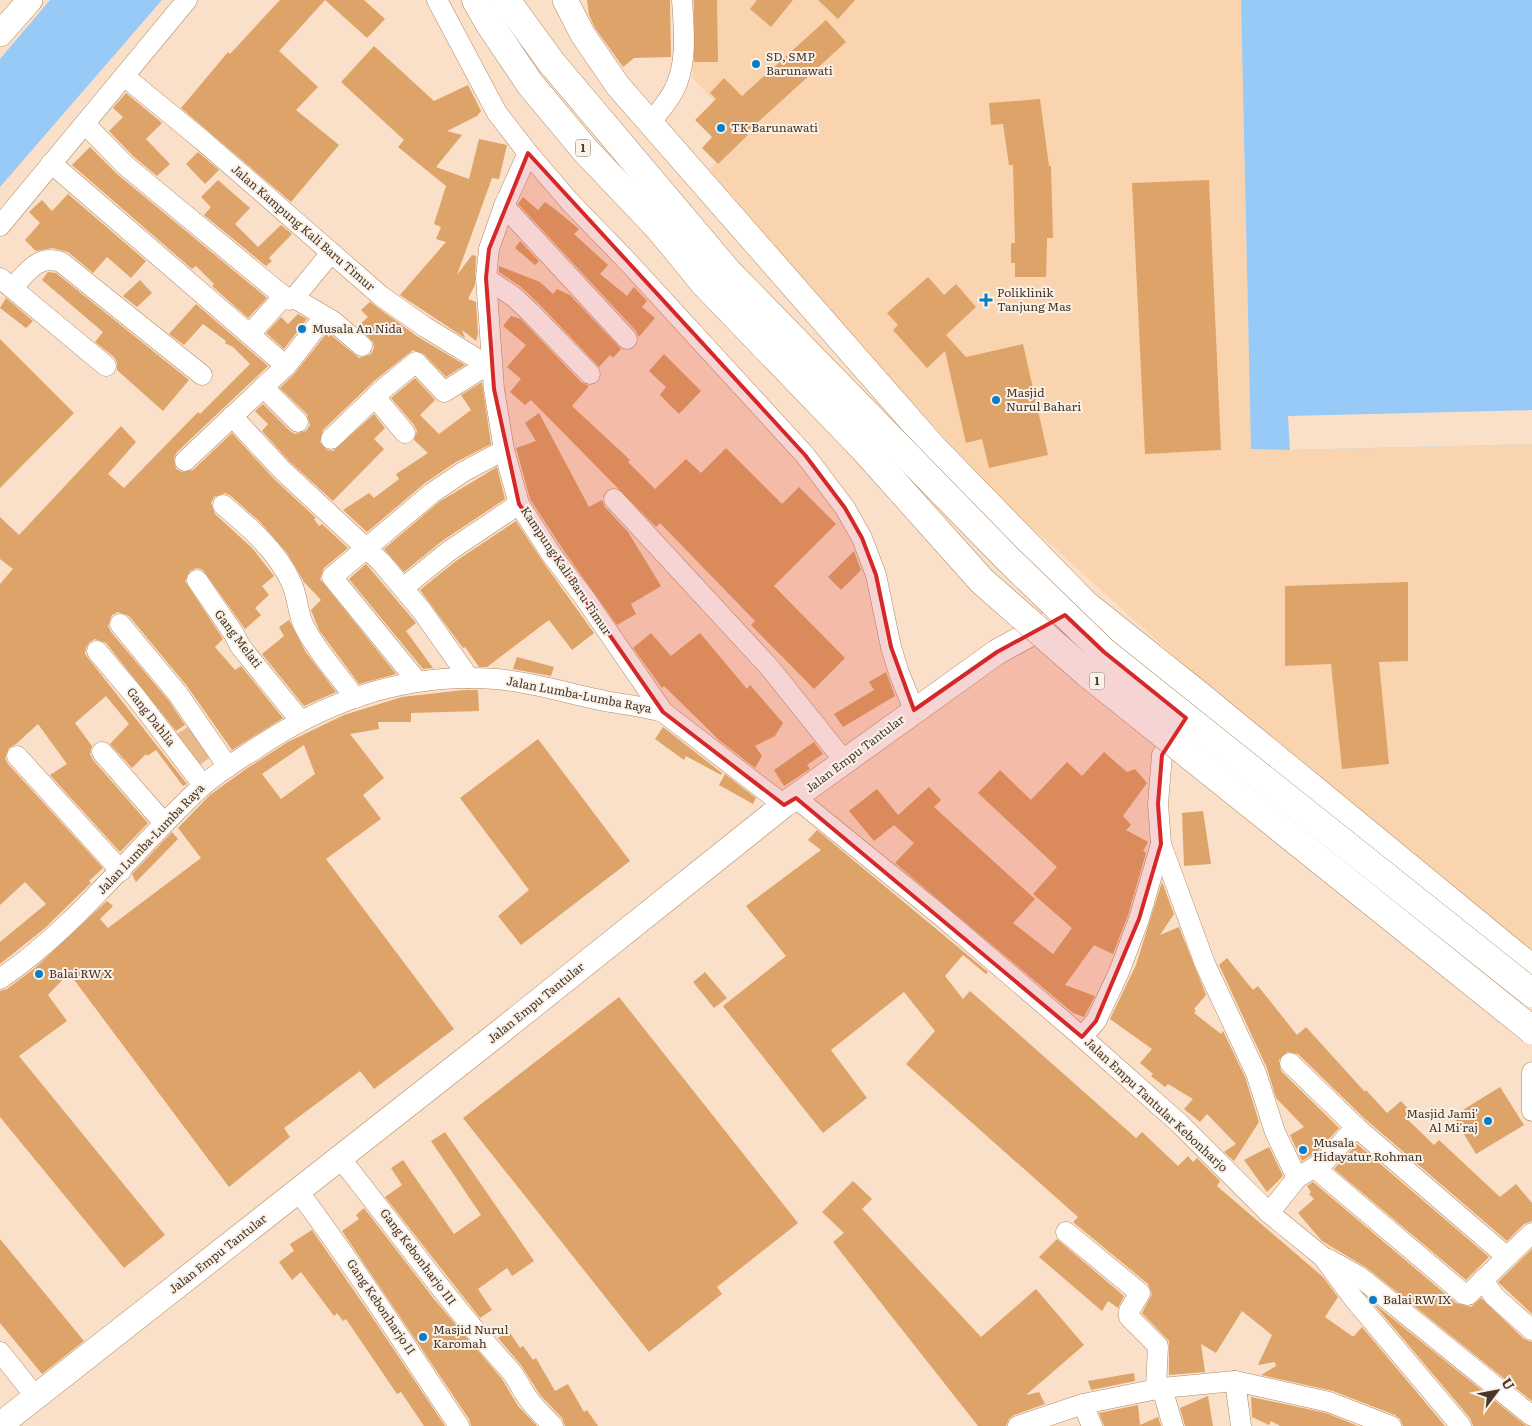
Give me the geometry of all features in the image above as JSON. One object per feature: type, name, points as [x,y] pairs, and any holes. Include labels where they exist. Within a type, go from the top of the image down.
[{"type":"highway","name":"1","points":[[476,0],[489,23],[530,84],[585,150],[659,228],[716,278],[1104,652],[1532,993]]},
{"type":"highway","name":"1","points":[[506,0],[716,278],[982,581],[1087,673],[1532,1030]]},
{"type":"street","points":[[0,34],[30,0]]},
{"type":"street","points":[[0,226],[187,0]]},
{"type":"street","points":[[437,0],[497,113],[528,153],[570,202],[629,263],[805,455],[845,508],[862,538],[876,576],[891,647],[914,710]]},
{"type":"street","points":[[650,123],[673,92],[679,78],[684,37],[682,0]]},
{"type":"street","points":[[573,6],[618,86],[934,447],[1086,603],[1532,967]]},
{"type":"street","name":"Jalan Kampung Kali Baru Timur","points":[[124,76],[202,140],[381,296],[410,317],[490,366]]},
{"type":"street","points":[[85,124],[125,165],[289,297],[333,321],[362,346]]},
{"type":"street","name":"Kampung Kali Baru Timur","points":[[528,153],[504,206],[489,249],[486,278],[490,366],[504,450],[519,504],[552,555],[584,597],[663,712],[790,802]]},
{"type":"street","points":[[52,163],[286,366]]},
{"type":"street","points":[[504,206],[627,339]]},
{"type":"street","points":[[250,334],[331,253]]},
{"type":"street","points":[[106,366],[6,283],[42,260],[50,258],[61,262],[202,374]]},
{"type":"street","points":[[486,278],[514,297],[590,374]]},
{"type":"street","points":[[185,461],[286,366],[324,317]]},
{"type":"street","points":[[331,439],[375,397],[416,362],[444,392],[490,366]]},
{"type":"street","points":[[263,387],[298,422]]},
{"type":"street","points":[[375,397],[405,433]]},
{"type":"street","points":[[232,416],[282,470],[368,548],[404,588],[469,678]]},
{"type":"street","points":[[417,681],[333,580],[333,575],[368,548],[432,493],[463,472],[504,450]]},
{"type":"street","points":[[614,499],[770,668],[846,763]]},
{"type":"street","points":[[404,588],[449,551],[519,504]]},
{"type":"street","points":[[222,505],[247,525],[273,554],[290,580],[304,626],[327,662],[355,698]]},
{"type":"street","name":"Gang Melati","points":[[197,580],[234,634],[240,646],[300,720]]},
{"type":"street","name":"Jalan Empu Tantular","points":[[0,1424],[790,802],[846,763],[914,710],[997,652],[1086,603]]},
{"type":"street","points":[[120,624],[178,694],[228,767]]},
{"type":"street","name":"Gang Dahlia","points":[[97,651],[135,696],[203,785]]},
{"type":"street","name":"Jalan Lumba-Lumba Raya","points":[[4,970],[29,958],[121,871],[164,823],[203,785],[300,720],[374,690],[417,681],[469,678],[496,679],[543,685],[611,702],[636,704],[663,712]]},
{"type":"street","points":[[1201,695],[1162,755],[1158,804],[1161,844],[1205,964],[1256,1073],[1275,1132],[1297,1178]]},
{"type":"street","points":[[102,752],[164,823]]},
{"type":"street","points":[[17,756],[121,871]]},
{"type":"street","name":"Jalan Empu Tantular Kebonharjo","points":[[790,802],[940,915],[1179,1123],[1269,1212],[1323,1257],[1354,1299],[1461,1426]]},
{"type":"street","points":[[1082,1037],[1096,1021],[1120,972],[1139,919],[1161,844]]},
{"type":"street","points":[[1290,1063],[1356,1128],[1506,1256]]},
{"type":"street","points":[[1532,1072],[1532,1110]]},
{"type":"street","points":[[1269,1212],[1297,1178],[1326,1160],[1356,1128]]},
{"type":"street","name":"Gang Kebonharjo III","points":[[340,1158],[394,1225],[450,1301],[509,1368],[519,1381],[526,1395],[553,1426]]},
{"type":"street","points":[[1315,1168],[1464,1294],[1468,1295],[1506,1256],[1532,1233]]},
{"type":"street","name":"Gang Kebonharjo II","points":[[298,1191],[345,1254],[391,1326],[416,1358],[459,1426]]},
{"type":"street","points":[[1066,1232],[1140,1293],[1129,1311],[1129,1317],[1158,1346],[1159,1388],[1173,1426]]},
{"type":"street","points":[[1323,1257],[1360,1277],[1532,1416]]},
{"type":"street","points":[[1483,1280],[1494,1296],[1532,1330]]},
{"type":"street","points":[[0,1352],[35,1396]]},
{"type":"street","points":[[1235,1382],[1242,1424]]},
{"type":"street","points":[[1018,1426],[1082,1404],[1159,1388],[1235,1382],[1329,1402],[1391,1426]]},
{"type":"street","points":[[1082,1404],[1092,1426]]},
{"type":"highlighted area","points":[[528,153],[805,455],[845,508],[862,538],[876,575],[891,647],[914,710],[997,652],[1065,615],[1104,652],[1186,718],[1162,755],[1158,804],[1161,844],[1139,919],[1096,1021],[1082,1037],[796,798],[784,805],[663,712],[519,504],[494,389],[486,278],[489,249]]},
{"type":"shaded area","points":[[690,0],[1241,0],[1251,449],[1290,450],[1532,444],[1532,953],[1286,757],[998,497],[866,351],[709,169],[744,135],[693,78]]},
{"type":"shaded area","points":[[194,723],[215,754],[198,766],[177,734]]},
{"type":"water","points":[[50,0],[162,0],[0,187],[0,59]]},
{"type":"water","points":[[1241,0],[1532,0],[1532,444],[1290,450],[1251,449]]},
{"type":"pier","points":[[1532,410],[1532,444],[1290,450],[1288,416]]},
{"type":"building","points":[[280,0],[325,0],[279,51],[318,87],[296,110],[339,145],[291,202],[181,108],[228,52],[230,54]]},
{"type":"building","points":[[325,0],[364,0],[385,19],[367,38]]},
{"type":"building","points":[[587,0],[670,0],[671,57],[634,58],[623,67],[595,28],[589,15]]},
{"type":"building","points":[[694,0],[717,0],[718,62],[694,62]]},
{"type":"building","points":[[757,0],[793,0],[771,27],[750,9]]},
{"type":"building","points":[[818,0],[855,0],[838,19]]},
{"type":"building","points":[[826,20],[846,42],[746,133],[748,135],[718,164],[702,148],[712,137],[695,120],[716,99],[710,93],[724,78],[742,96]]},
{"type":"building","points":[[374,46],[434,101],[468,85],[481,111],[477,116],[447,131],[462,135],[436,167],[469,179],[479,139],[507,145],[499,179],[492,178],[457,275],[472,255],[476,256],[475,285],[468,299],[476,302],[478,334],[476,341],[462,330],[465,338],[400,295],[446,242],[436,239],[441,227],[434,224],[446,186],[398,147],[404,140],[341,82]]},
{"type":"building","points":[[126,93],[162,123],[146,139],[170,164],[157,176],[133,156],[109,131],[123,117],[113,108]]},
{"type":"building","points":[[1040,99],[1049,166],[1051,166],[1053,238],[1047,238],[1046,277],[1015,277],[1015,263],[1011,263],[1011,243],[1015,243],[1013,165],[1009,165],[1003,124],[991,125],[989,103]]},
{"type":"building","points":[[90,147],[117,174],[267,298],[248,318],[212,286],[214,284],[196,266],[192,269],[72,165]]},
{"type":"building","points":[[198,152],[219,170],[205,184],[186,164]]},
{"type":"building","points":[[218,180],[250,208],[235,224],[258,247],[281,225],[292,234],[269,258],[272,261],[266,266],[204,215],[211,207],[201,197]]},
{"type":"building","points":[[1209,180],[1221,450],[1145,454],[1132,183]]},
{"type":"building","points":[[68,194],[146,261],[131,278],[107,257],[93,273],[68,252],[52,248],[36,251],[25,240],[40,223],[29,212],[42,200],[52,211]]},
{"type":"building","points":[[523,197],[538,210],[545,202],[579,229],[574,234],[608,265],[600,274],[627,296],[634,287],[647,301],[642,307],[655,318],[639,337],[636,331],[518,204]]},
{"type":"building","points":[[520,241],[539,261],[535,265],[515,248]]},
{"type":"building","points":[[499,266],[540,282],[553,294],[557,289],[570,295],[621,349],[613,358],[610,355],[599,367],[538,303],[521,287],[499,272]]},
{"type":"building","points":[[48,272],[56,273],[189,380],[163,411],[117,370],[117,362],[114,357],[95,342],[103,332],[42,280]]},
{"type":"building","name":"Masjid Nurul Bahari","points":[[928,277],[944,295],[956,284],[976,307],[946,335],[966,357],[1023,344],[1048,455],[989,468],[982,439],[966,443],[945,351],[927,368],[893,330],[898,325],[887,313]]},
{"type":"building","points":[[140,280],[152,293],[137,307],[123,296]]},
{"type":"building","points":[[6,298],[33,321],[26,328],[0,308]]},
{"type":"building","points":[[370,302],[418,337],[465,365],[446,377],[424,354],[413,350],[374,381],[323,430],[320,442],[327,450],[333,451],[374,414],[385,428],[374,439],[384,449],[333,501],[290,462],[262,431],[268,424],[255,411],[263,404],[290,431],[295,434],[306,431],[310,425],[307,414],[280,388],[295,373],[326,334],[329,337],[331,335],[359,358],[371,354],[374,348],[373,342],[358,326],[368,317],[361,310]]},
{"type":"building","points":[[196,304],[268,366],[177,452],[174,458],[176,469],[182,472],[193,470],[232,433],[274,479],[316,518],[314,519],[319,526],[322,524],[348,548],[324,568],[320,579],[396,674],[359,684],[319,630],[311,610],[321,600],[304,582],[287,553],[260,522],[231,496],[225,493],[214,497],[211,503],[215,514],[252,548],[274,576],[262,586],[269,595],[255,608],[261,615],[245,629],[203,570],[197,568],[190,571],[185,581],[223,639],[215,647],[235,670],[241,666],[283,718],[232,750],[187,686],[129,616],[118,612],[112,615],[108,626],[111,632],[169,701],[185,725],[176,731],[106,643],[95,639],[86,647],[85,654],[187,784],[183,786],[156,750],[147,756],[146,754],[132,768],[110,744],[129,724],[106,696],[75,723],[92,746],[90,754],[93,760],[148,823],[120,852],[50,775],[67,764],[38,724],[9,748],[5,758],[8,764],[103,868],[89,881],[91,883],[45,928],[0,964],[0,942],[46,904],[25,882],[0,905],[0,584],[13,569],[0,559],[0,517],[19,535],[121,426],[136,442],[108,474],[124,488],[198,412],[200,414],[250,364],[233,347],[225,343],[226,341],[203,324],[184,345],[169,334]]},
{"type":"building","points":[[298,314],[307,319],[284,349],[266,333],[281,317],[288,324]]},
{"type":"building","points":[[511,316],[521,319],[581,382],[589,386],[572,406],[630,460],[628,462],[655,489],[686,459],[701,473],[726,448],[782,504],[799,487],[836,524],[774,586],[845,658],[814,689],[751,625],[755,621],[660,523],[656,527],[531,400],[525,405],[510,392],[521,379],[507,367],[526,345],[503,326]]},
{"type":"building","points":[[0,339],[74,413],[0,488]]},
{"type":"building","points":[[664,354],[701,391],[679,414],[660,395],[666,387],[649,371]]},
{"type":"building","points":[[415,378],[435,400],[420,415],[439,434],[471,410],[461,395],[482,382],[491,444],[456,462],[425,483],[367,532],[343,510],[369,493],[374,498],[399,479],[396,474],[428,453],[414,440],[417,431],[414,425],[391,398]]},
{"type":"building","points":[[539,413],[589,507],[602,500],[605,507],[628,532],[661,586],[631,604],[636,614],[617,625],[562,548],[530,499],[516,448],[536,441],[525,423]]},
{"type":"building","points":[[497,467],[505,499],[442,541],[404,572],[384,549],[439,502]]},
{"type":"building","points":[[516,521],[594,633],[572,650],[549,620],[487,667],[479,667],[420,590],[456,561]]},
{"type":"building","points":[[854,551],[861,570],[841,590],[828,577]]},
{"type":"building","points":[[366,564],[416,623],[406,631],[433,668],[423,669],[349,579]]},
{"type":"building","points":[[1408,582],[1408,661],[1379,662],[1389,764],[1342,769],[1331,664],[1285,666],[1285,586]]},
{"type":"building","points":[[289,620],[305,651],[336,692],[304,706],[262,654],[284,636],[279,627]]},
{"type":"building","points":[[651,633],[671,656],[700,633],[747,689],[750,685],[783,723],[775,736],[755,746],[762,756],[755,768],[719,740],[664,686],[662,688],[633,648]]},
{"type":"building","points":[[517,657],[554,667],[551,676],[513,669]]},
{"type":"building","points":[[886,672],[895,696],[843,727],[834,714],[874,690],[869,682]]},
{"type":"building","points":[[478,690],[479,711],[411,713],[411,722],[378,722],[379,729],[350,734],[384,778],[363,795],[381,819],[326,859],[454,1029],[374,1089],[360,1071],[284,1128],[290,1137],[229,1187],[69,973],[48,995],[67,1021],[19,1056],[165,1235],[124,1268],[0,1117],[0,991],[7,989],[35,968],[107,901],[113,906],[100,919],[108,928],[201,858],[178,828],[210,795],[288,742],[344,715],[402,697]],"holes":[[[304,745],[315,774],[281,799],[262,774]]]},
{"type":"building","points":[[663,727],[722,773],[721,775],[686,756],[684,760],[655,739]]},
{"type":"building","points":[[538,739],[630,861],[521,945],[498,916],[529,890],[460,798]]},
{"type":"building","points":[[814,742],[823,754],[807,765],[810,769],[784,786],[774,770]]},
{"type":"building","points":[[1104,752],[1127,772],[1135,769],[1147,783],[1123,816],[1131,825],[1126,830],[1148,842],[1143,851],[1146,853],[1128,915],[1113,954],[1094,945],[1065,985],[1095,996],[1084,1017],[1073,1013],[895,863],[914,843],[894,825],[874,841],[849,811],[877,789],[898,815],[929,787],[941,800],[934,807],[1035,899],[1013,923],[1053,954],[1072,928],[1033,894],[1057,867],[978,793],[1000,770],[1031,800],[1067,762],[1082,776]]},
{"type":"building","points":[[725,774],[756,798],[753,804],[719,785]]},
{"type":"building","points":[[1203,811],[1211,864],[1184,866],[1182,813]]},
{"type":"building","points":[[817,830],[988,972],[986,974],[963,955],[945,976],[963,999],[970,991],[1136,1138],[1142,1132],[1178,1166],[1188,1156],[1193,1162],[1197,1158],[1220,1181],[1217,1186],[1323,1277],[1338,1297],[1325,1317],[1352,1336],[1362,1327],[1445,1426],[1403,1426],[1400,1419],[1395,1415],[1333,1391],[1261,1375],[1276,1366],[1275,1362],[1258,1365],[1272,1335],[1242,1311],[1216,1353],[1201,1344],[1205,1372],[1169,1375],[1169,1341],[1142,1313],[1152,1294],[1148,1284],[1073,1222],[1078,1217],[906,1064],[935,1031],[904,992],[831,1050],[867,1098],[823,1133],[723,1006],[786,956],[746,906],[821,850],[808,840]]},
{"type":"building","points":[[172,832],[178,839],[136,882],[132,874]]},
{"type":"building","points":[[1162,882],[1174,914],[1160,935],[1179,927],[1206,995],[1194,1009],[1196,1011],[1194,1013],[1221,1034],[1223,1031],[1245,1077],[1259,1122],[1234,1161],[1224,1152],[1236,1144],[1207,1114],[1200,1122],[1184,1109],[1193,1099],[1168,1084],[1165,1087],[1151,1076],[1153,1074],[1140,1063],[1152,1049],[1110,1019],[1136,965]]},
{"type":"building","points":[[1227,958],[1253,990],[1258,986],[1297,1035],[1306,1027],[1365,1092],[1366,1090],[1387,1113],[1401,1101],[1412,1113],[1406,1118],[1434,1145],[1439,1140],[1500,1197],[1516,1184],[1532,1203],[1532,1221],[1524,1224],[1507,1241],[1364,1118],[1298,1054],[1287,1052],[1279,1060],[1281,1071],[1339,1128],[1318,1151],[1302,1161],[1290,1135],[1304,1127],[1276,1098],[1267,1068],[1219,965]]},
{"type":"building","points":[[705,972],[727,998],[714,1008],[693,982]]},
{"type":"building","points":[[619,997],[798,1223],[717,1287],[722,1294],[649,1352],[463,1118]]},
{"type":"building","name":"Masjid Jami' Al Mi'raj","points":[[1500,1087],[1524,1125],[1476,1154],[1453,1116]]},
{"type":"building","points":[[445,1132],[534,1261],[512,1276],[507,1268],[478,1289],[492,1310],[480,1318],[385,1197],[402,1185],[391,1168],[403,1160],[454,1234],[481,1215],[431,1141]]},
{"type":"building","points":[[1357,1144],[1489,1257],[1466,1280],[1334,1169]]},
{"type":"building","points":[[1269,1147],[1283,1176],[1267,1192],[1244,1160]]},
{"type":"building","points":[[853,1181],[872,1199],[862,1209],[981,1337],[1036,1289],[1084,1345],[1026,1395],[1039,1392],[1045,1404],[1014,1415],[1009,1419],[1006,1426],[978,1426],[833,1242],[844,1233],[822,1212]]},
{"type":"building","points":[[1313,1182],[1456,1303],[1471,1307],[1481,1298],[1524,1339],[1532,1342],[1532,1401],[1367,1268],[1322,1241],[1298,1213],[1314,1199],[1309,1194],[1311,1192],[1307,1186]]},
{"type":"building","points":[[364,1208],[434,1299],[502,1379],[518,1406],[537,1426],[471,1426],[469,1419],[342,1231],[359,1219],[356,1215]]},
{"type":"building","points":[[312,1230],[445,1426],[424,1426],[401,1392],[397,1394],[346,1319],[343,1321],[337,1313],[334,1316],[301,1272],[292,1280],[279,1262],[294,1251],[290,1244]]},
{"type":"building","points":[[0,1239],[84,1341],[42,1374],[0,1323]]},
{"type":"building","points":[[1057,1239],[1124,1296],[1118,1308],[1108,1301],[1102,1311],[1039,1257]]},
{"type":"building","points":[[1532,1249],[1532,1314],[1498,1282]]},
{"type":"building","points":[[1372,1302],[1526,1426],[1473,1426],[1470,1418]]},
{"type":"building","points":[[509,1331],[520,1348],[523,1346],[533,1360],[536,1358],[555,1391],[568,1384],[584,1412],[587,1410],[598,1426],[565,1426],[562,1418],[540,1395],[521,1365],[498,1338]]},
{"type":"building","points":[[1134,1373],[1135,1381],[1091,1390],[1088,1381]]},
{"type":"building","points":[[1208,1396],[1213,1426],[1185,1426],[1180,1408]]},
{"type":"building","points":[[1251,1397],[1326,1413],[1358,1426],[1280,1426],[1271,1421],[1269,1425],[1252,1417]]},
{"type":"building","points":[[1138,1405],[1140,1425],[1158,1417],[1161,1426],[1104,1426],[1099,1413]]},
{"type":"place","name":"SD, SMP Barunawati","points":[[756,64]]},
{"type":"place","name":"TK Barunawati","points":[[721,128]]},
{"type":"place","name":"Poliklinik Tanjung Mas","points":[[986,300]]},
{"type":"place","name":"Musala An Nida","points":[[302,329]]},
{"type":"place","name":"Masjid Nurul Bahari","points":[[996,400]]},
{"type":"place","name":"Balai RW X","points":[[39,974]]},
{"type":"place","name":"Masjid Jami' Al Mi'raj","points":[[1488,1121]]},
{"type":"place","name":"Musala Hidayatur Rohman","points":[[1303,1150]]},
{"type":"place","name":"Balai RW IX","points":[[1373,1300]]},
{"type":"place","name":"Masjid Nurul Karomah","points":[[423,1337]]}]
